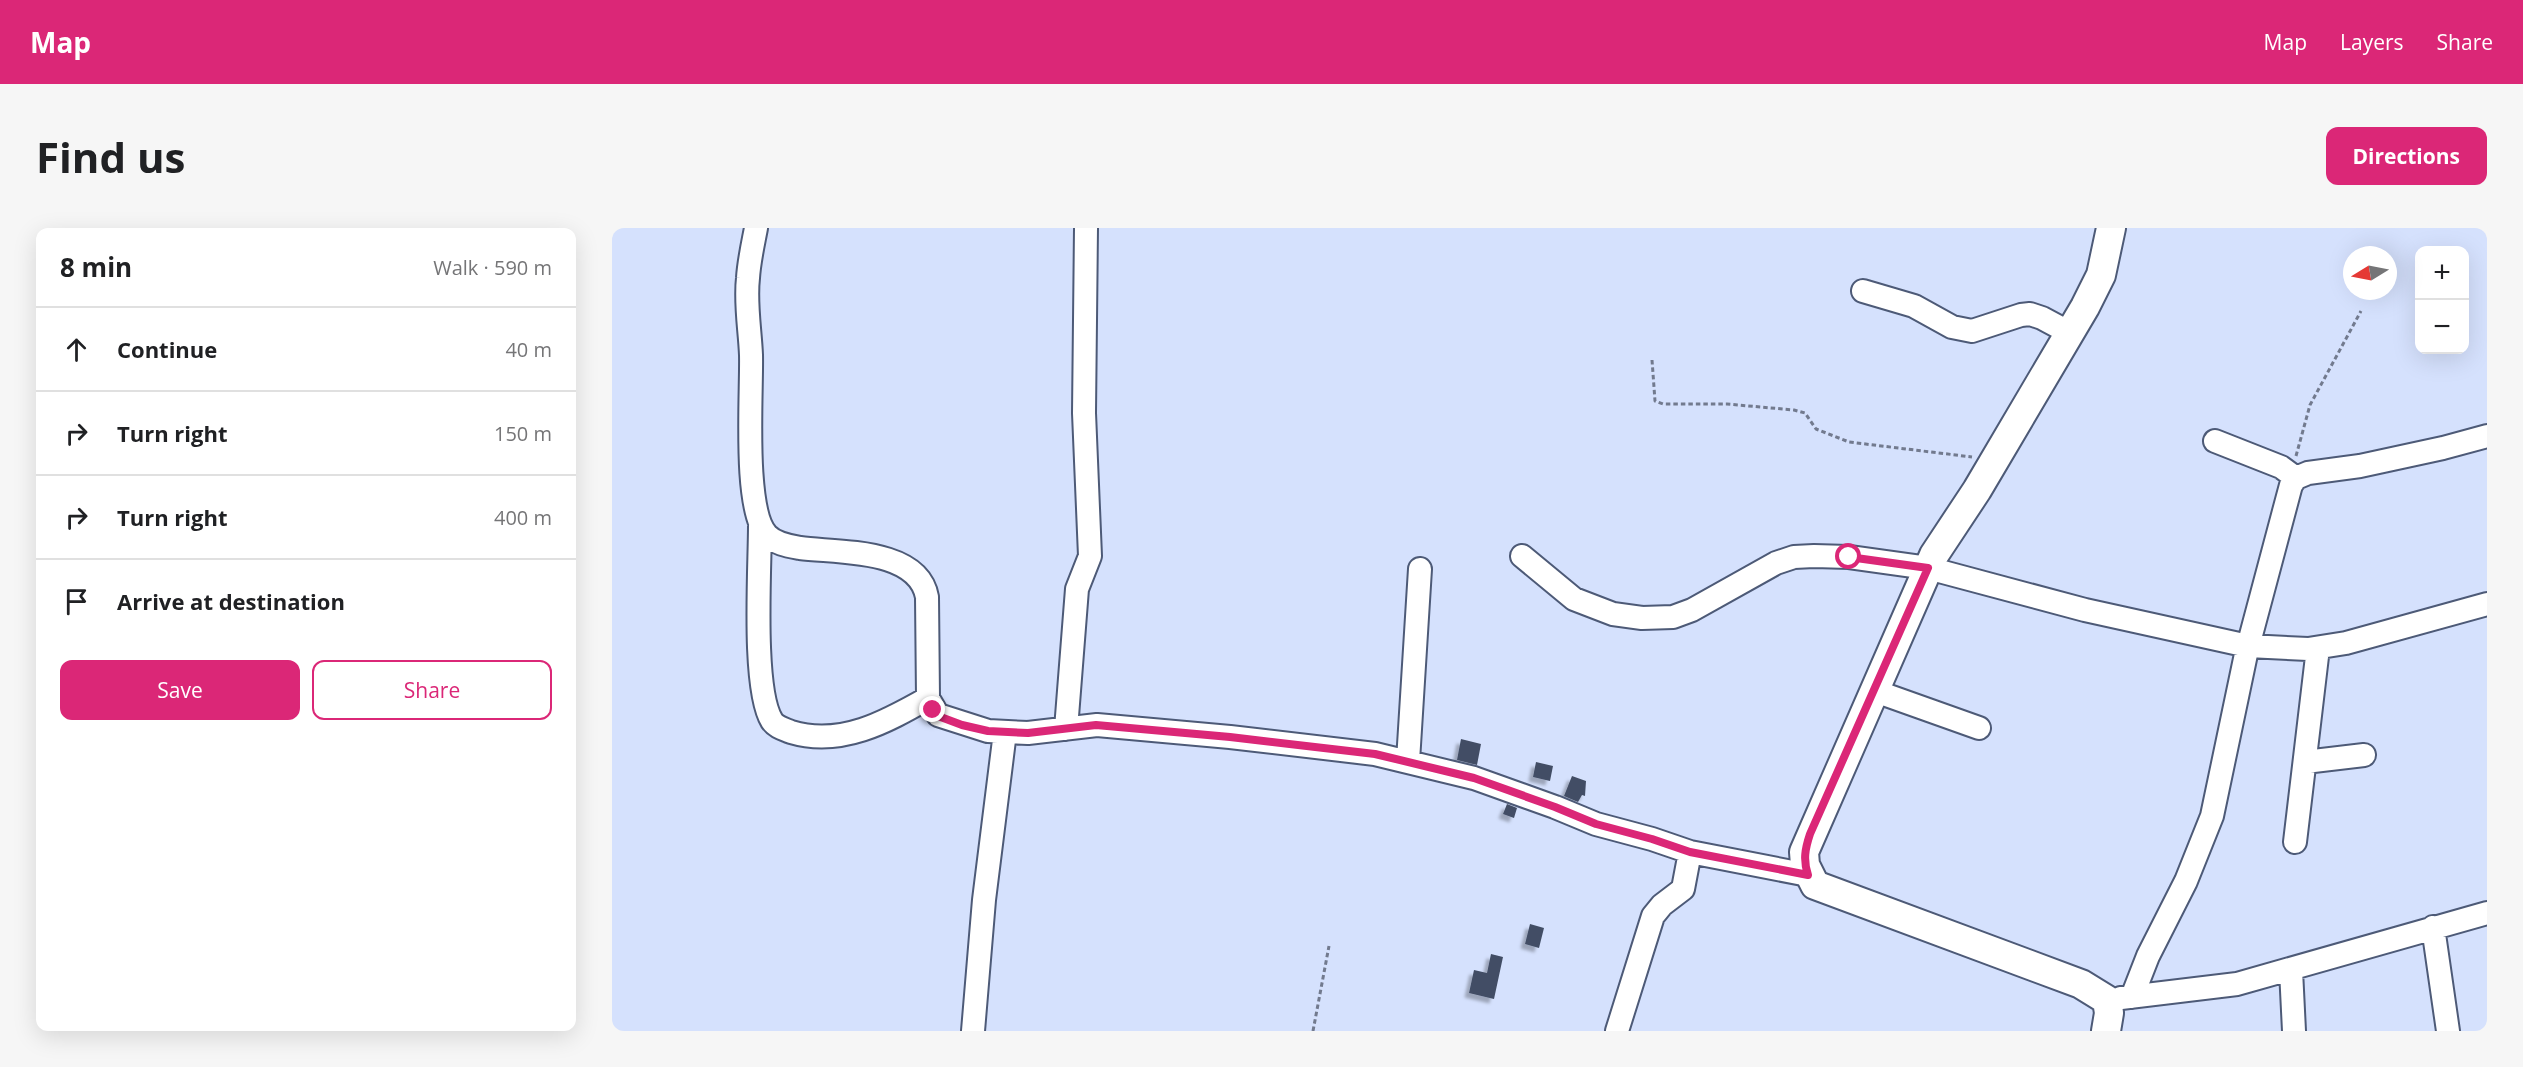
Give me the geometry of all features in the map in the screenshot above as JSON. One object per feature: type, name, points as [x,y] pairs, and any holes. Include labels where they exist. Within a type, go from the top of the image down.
[{"type":"main road","points":[[2106,1031],[2109,1013],[2120,999],[1815,885],[1805,866],[1804,852],[1934,555],[1995,460],[2070,333],[2101,275],[2111,228]]},
{"type":"street","points":[[756,228],[747,280],[751,364],[751,460],[754,498],[760,526],[759,625],[762,681],[768,713],[773,723],[782,729],[799,734],[831,735],[860,732],[886,722],[928,698]]},
{"type":"street","points":[[1066,729],[1077,588],[1090,556],[1084,401],[1086,228]]},
{"type":"street","points":[[1863,291],[1914,306],[1952,327],[1972,331],[2030,314],[2070,333]]},
{"type":"street","points":[[2294,477],[2360,466],[2487,436]]},
{"type":"street","points":[[2215,441],[2281,467],[2294,477]]},
{"type":"street","points":[[2120,999],[2148,956],[2186,880],[2212,816],[2248,646],[2294,477]]},
{"type":"street","points":[[760,526],[766,535],[781,544],[829,552],[872,555],[908,568],[918,576],[925,586],[927,597],[928,698],[938,716],[988,731],[1028,733],[1096,725],[1230,737],[1375,754],[1474,778],[1596,824],[1690,852],[1808,875]]},
{"type":"street","points":[[1522,556],[1574,599],[1613,614],[1642,618],[1673,617],[1692,610],[1766,568],[1794,557],[1849,557],[1928,568],[2085,610],[2248,646],[2318,648],[2346,643],[2487,604]]},
{"type":"street","points":[[1408,761],[1420,569]]},
{"type":"street","points":[[2295,842],[2318,648]]},
{"type":"street","points":[[1875,691],[1979,728]]},
{"type":"street","points":[[973,1031],[984,900],[1005,732]]},
{"type":"street","points":[[2305,762],[2364,755]]},
{"type":"street","points":[[1617,1031],[1653,916],[1662,905],[1683,889],[1690,852]]},
{"type":"street","points":[[2120,999],[2237,984],[2487,913]]},
{"type":"street","points":[[2433,927],[2448,1031]]},
{"type":"street","points":[[2291,970],[2294,1031]]},
{"type":"path","points":[[2294,477],[2310,405],[2361,310]]},
{"type":"path","points":[[1652,360],[1652,394],[1655,401],[1663,404],[1727,404],[1794,410],[1805,413],[1816,429],[1849,442],[1995,460]]},
{"type":"path","points":[[1313,1031],[1329,946]]},
{"type":"building","points":[[1461,739],[1481,744],[1477,765],[1457,760]]},
{"type":"building","points":[[1536,762],[1553,766],[1550,781],[1533,777]]},
{"type":"building","points":[[1572,776],[1586,781],[1585,796],[1582,795],[1578,802],[1564,796]]},
{"type":"building","points":[[1507,804],[1517,808],[1514,818],[1503,814]]},
{"type":"building","points":[[1530,924],[1544,928],[1539,948],[1525,944]]},
{"type":"building","points":[[1491,954],[1503,957],[1494,999],[1469,993],[1474,970],[1487,973]]},
{"type":"route","points":[[933,710],[938,716],[988,731],[1028,733],[1096,725],[1230,737],[1375,754],[1474,778],[1596,824],[1690,852],[1808,875],[1804,852],[1810,834],[1928,568],[1849,557]]}]
